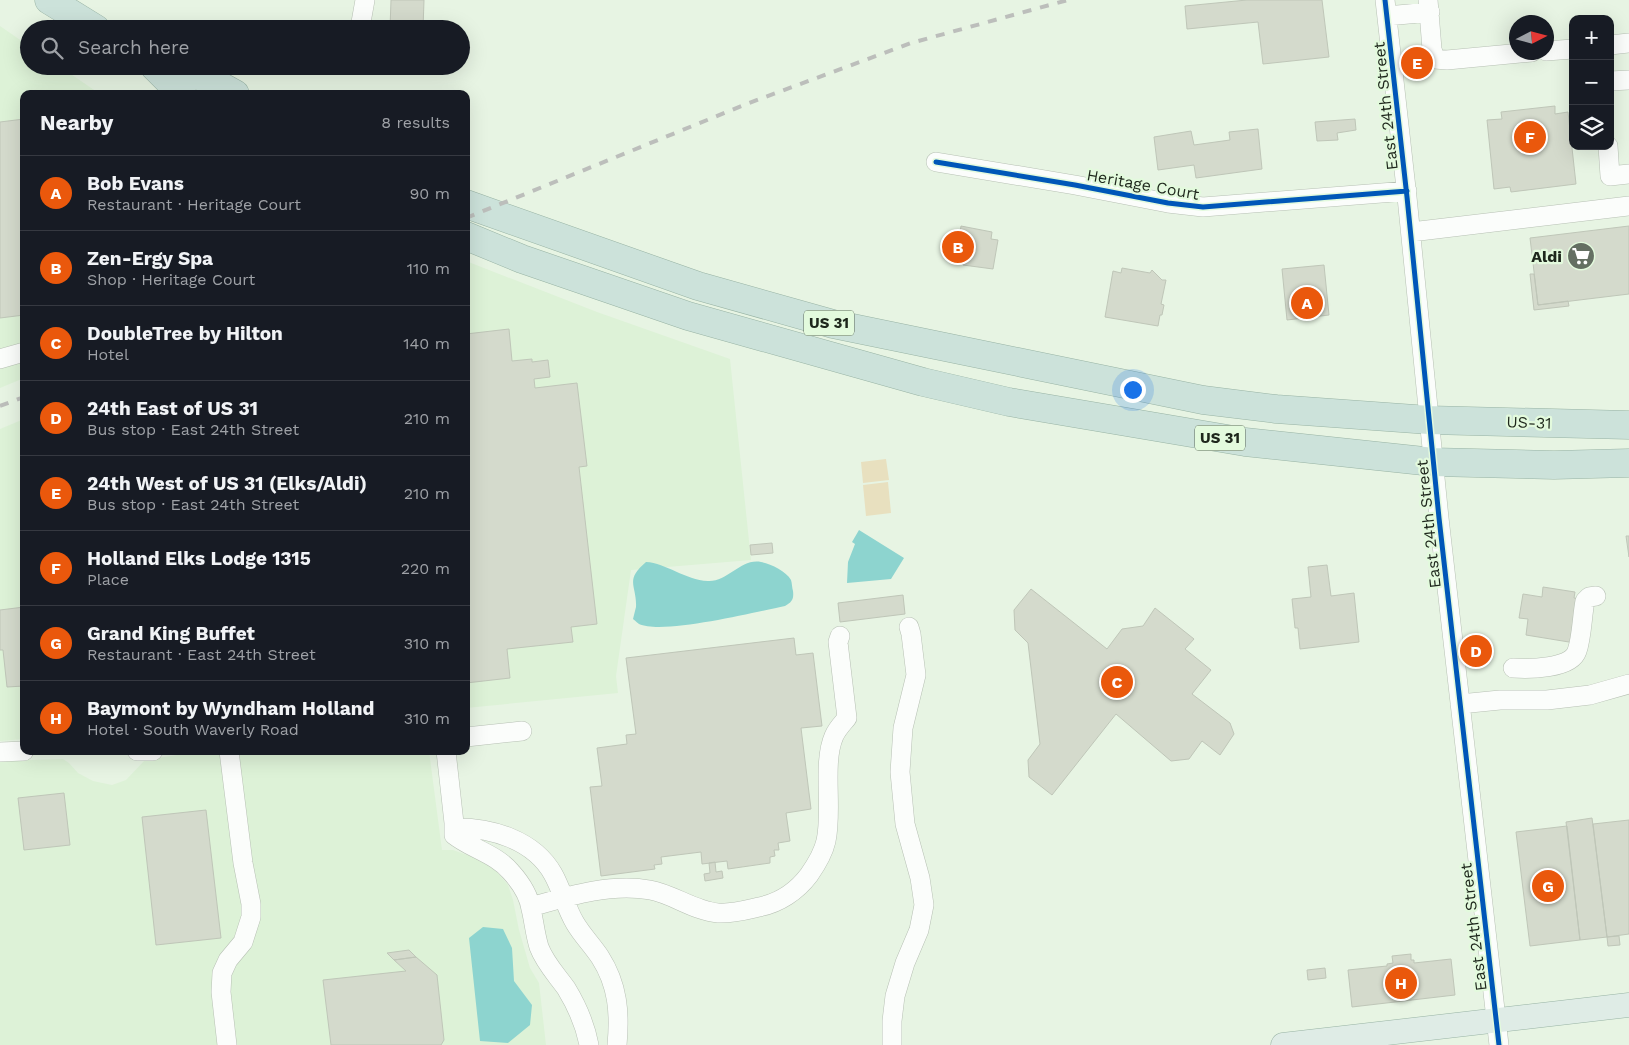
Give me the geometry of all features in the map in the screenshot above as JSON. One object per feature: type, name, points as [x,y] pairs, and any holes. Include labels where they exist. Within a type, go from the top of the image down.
[{"type":"highway","points":[[49,0],[81,20]]},
{"type":"highway","points":[[163,75],[178,90]]},
{"type":"highway","points":[[196,75],[206,78],[228,90]]},
{"type":"highway","name":"US 31","points":[[470,205],[698,286],[833,324],[1203,400],[1276,409],[1429,420]]},
{"type":"highway","name":"US 31","points":[[470,238],[522,259],[688,316],[923,382],[1009,402],[1245,442],[1434,462],[1554,465],[1629,463]]},
{"type":"highway","points":[[1009,402],[1010,386],[1018,381],[1183,406],[1203,400]]},
{"type":"highway","name":"US-31","points":[[1429,420],[1629,425]]},
{"type":"main road","points":[[1283,1045],[1629,1005]]},
{"type":"street","points":[[361,20],[365,0]]},
{"type":"street","points":[[1386,8],[1429,6],[1432,48],[1435,59],[1447,60],[1509,54]]},
{"type":"street","name":"East 24th Street","points":[[1386,8],[1407,191],[1429,420],[1499,1045]]},
{"type":"street","points":[[1614,45],[1629,43]]},
{"type":"street","points":[[1554,50],[1569,49]]},
{"type":"street","points":[[1614,81],[1629,80]]},
{"type":"street","points":[[1608,150],[1610,176],[1629,174]]},
{"type":"street","name":"Heritage Court","points":[[936,162],[1075,185],[1168,203],[1203,207],[1407,191]]},
{"type":"street","points":[[1411,232],[1629,206]]},
{"type":"street","points":[[0,359],[20,353]]},
{"type":"street","points":[[1512,668],[1527,669],[1562,664],[1572,659],[1578,650],[1584,601],[1589,597],[1596,596]]},
{"type":"street","points":[[892,1045],[894,1007],[898,983],[904,962],[919,930],[924,905],[920,878],[905,824],[900,772],[904,728],[916,676],[909,627]]},
{"type":"street","points":[[531,907],[563,898],[618,888],[660,892],[697,907],[718,913],[745,911],[765,906],[781,899],[798,887],[814,868],[826,842],[829,818],[830,748],[837,730],[847,718],[838,642],[840,636]]},
{"type":"street","points":[[1460,704],[1500,700],[1547,700],[1590,695],[1629,684]]},
{"type":"street","points":[[470,737],[522,731]]},
{"type":"street","points":[[0,752],[20,751]]},
{"type":"street","points":[[228,1045],[222,992],[222,973],[228,960],[243,942],[251,917],[251,904],[243,863],[230,755]]},
{"type":"street","points":[[446,755],[454,832],[463,842],[503,863],[520,883],[531,907],[539,946],[544,958],[582,1017],[589,1045]]},
{"type":"street","points":[[454,832],[470,829],[495,833],[514,839],[526,845],[548,866],[574,922],[599,956],[613,983],[617,995],[619,1020],[617,1045]]},
{"type":"shaded area","points":[[0,26],[20,40],[20,75],[72,75],[94,90],[20,90],[20,380],[0,388]]},
{"type":"shaded area","points":[[470,263],[597,312],[730,359],[751,560],[631,570],[616,676],[618,693],[470,708]]},
{"type":"shaded area","points":[[20,421],[20,739],[0,741],[0,429]]},
{"type":"shaded area","points":[[886,459],[889,480],[863,483],[861,462]]},
{"type":"shaded area","points":[[888,482],[891,513],[866,516],[863,485]]},
{"type":"shaded area","points":[[177,755],[430,755],[442,850],[453,850],[481,860],[497,872],[508,885],[530,968],[539,983],[546,1045],[0,1045],[0,761],[63,759],[78,773],[93,781],[112,785],[126,780],[145,760]]},
{"type":"water","points":[[859,530],[904,558],[891,579],[847,583],[848,562],[855,544],[852,542]]},
{"type":"water","points":[[646,562],[661,565],[691,578],[708,581],[722,578],[747,563],[761,562],[778,568],[789,577],[792,583],[793,598],[785,606],[732,617],[688,625],[651,627],[639,624],[633,619],[636,600],[633,579],[639,568]]},
{"type":"water","points":[[483,927],[503,929],[512,948],[514,981],[532,1005],[530,1025],[508,1043],[480,1041],[469,938]]},
{"type":"building","points":[[391,0],[424,0],[423,20],[390,20]]},
{"type":"building","points":[[1247,0],[1322,0],[1329,57],[1263,64],[1258,22],[1187,29],[1185,6]]},
{"type":"building","points":[[1555,106],[1555,114],[1568,112],[1569,150],[1572,150],[1576,184],[1511,192],[1510,187],[1494,189],[1487,120],[1502,119],[1501,112]]},
{"type":"building","points":[[1355,119],[1356,130],[1337,133],[1338,140],[1317,141],[1315,122]]},
{"type":"building","points":[[20,120],[20,316],[0,318],[0,122]]},
{"type":"building","points":[[1258,129],[1262,169],[1196,178],[1194,165],[1158,170],[1154,137],[1191,131],[1194,145],[1230,140],[1229,132]]},
{"type":"building","points":[[961,226],[992,232],[991,239],[998,240],[993,269],[963,265],[963,263],[947,260],[952,231],[960,233]]},
{"type":"building","name":"Aldi","points":[[1629,226],[1629,294],[1538,305],[1530,238]]},
{"type":"building","points":[[1324,265],[1329,315],[1287,320],[1282,269]]},
{"type":"building","points":[[1122,268],[1150,273],[1152,270],[1162,280],[1166,280],[1161,304],[1164,305],[1158,326],[1105,317],[1113,271],[1121,273]]},
{"type":"building","points":[[1530,274],[1534,274],[1538,305],[1568,301],[1569,306],[1534,310]]},
{"type":"building","points":[[509,329],[512,361],[532,359],[532,362],[548,360],[550,377],[534,379],[535,388],[577,383],[587,466],[579,467],[597,624],[571,627],[573,642],[507,649],[510,678],[470,683],[470,334]]},
{"type":"building","points":[[1626,536],[1629,536],[1629,557]]},
{"type":"building","points":[[772,543],[773,553],[751,555],[750,545]]},
{"type":"building","points":[[1327,565],[1331,596],[1354,593],[1359,642],[1300,649],[1298,628],[1295,628],[1292,599],[1311,597],[1308,567]]},
{"type":"building","points":[[1543,587],[1575,592],[1574,598],[1582,599],[1575,643],[1526,635],[1528,619],[1519,618],[1523,594],[1542,597]]},
{"type":"building","points":[[1031,589],[1107,649],[1122,629],[1143,626],[1155,608],[1194,639],[1185,649],[1211,670],[1192,694],[1230,723],[1234,734],[1220,755],[1202,741],[1189,759],[1171,761],[1116,714],[1052,795],[1029,777],[1028,760],[1040,744],[1028,643],[1015,630],[1014,610]]},
{"type":"building","points":[[903,595],[905,614],[840,622],[838,603]]},
{"type":"building","points":[[20,608],[20,686],[7,687],[3,650],[0,650],[0,610]]},
{"type":"building","points":[[794,638],[796,655],[813,653],[822,726],[801,728],[811,809],[786,813],[790,841],[778,843],[779,850],[774,850],[775,856],[770,857],[770,863],[728,869],[727,861],[702,864],[701,852],[661,857],[662,864],[654,865],[655,869],[601,876],[590,787],[602,786],[597,748],[627,744],[626,735],[636,734],[626,658]]},
{"type":"building","points":[[64,793],[70,845],[24,850],[18,798]]},
{"type":"building","points":[[206,810],[221,938],[156,945],[142,817]]},
{"type":"building","points":[[1592,818],[1607,937],[1580,940],[1566,822]]},
{"type":"building","points":[[1629,820],[1629,934],[1607,937],[1593,824]]},
{"type":"building","points":[[1567,826],[1580,940],[1530,946],[1516,832]]},
{"type":"building","points":[[715,862],[716,872],[722,871],[723,878],[705,881],[704,874],[710,873],[709,863]]},
{"type":"building","points":[[1619,936],[1620,945],[1608,946],[1607,937]]},
{"type":"building","points":[[409,950],[416,957],[394,960],[387,953]]},
{"type":"building","points":[[1411,954],[1411,960],[1414,960],[1414,963],[1451,959],[1455,995],[1352,1007],[1348,970],[1387,966],[1387,964],[1393,963],[1392,956]]},
{"type":"building","points":[[416,957],[437,975],[444,1040],[441,1045],[331,1045],[323,980],[406,971],[394,960]]},
{"type":"building","points":[[1325,968],[1326,978],[1308,980],[1307,970]]},
{"type":"railway","points":[[470,216],[749,103],[911,43],[1068,0]]},
{"type":"railway","points":[[0,406],[20,398]]},
{"type":"cycle path","points":[[1385,0],[1439,518],[1499,1045]]},
{"type":"cycle path","points":[[936,162],[1075,185],[1168,203],[1203,207],[1407,191]]},
{"type":"place","name":"24th West of US 31 (Elks/Aldi)","points":[[1417,63]]},
{"type":"place","name":"Holland Elks Lodge 1315","points":[[1530,137]]},
{"type":"place","name":"Zen-Ergy Spa","points":[[958,247]]},
{"type":"place","name":"Aldi","points":[[1581,256]]},
{"type":"place","name":"Bob Evans","points":[[1307,303]]},
{"type":"place","name":"24th East of US 31","points":[[1476,651]]},
{"type":"place","name":"DoubleTree by Hilton","points":[[1117,682]]},
{"type":"place","name":"Grand King Buffet","points":[[1548,886]]},
{"type":"place","name":"Baymont by Wyndham Holland","points":[[1401,983]]}]
